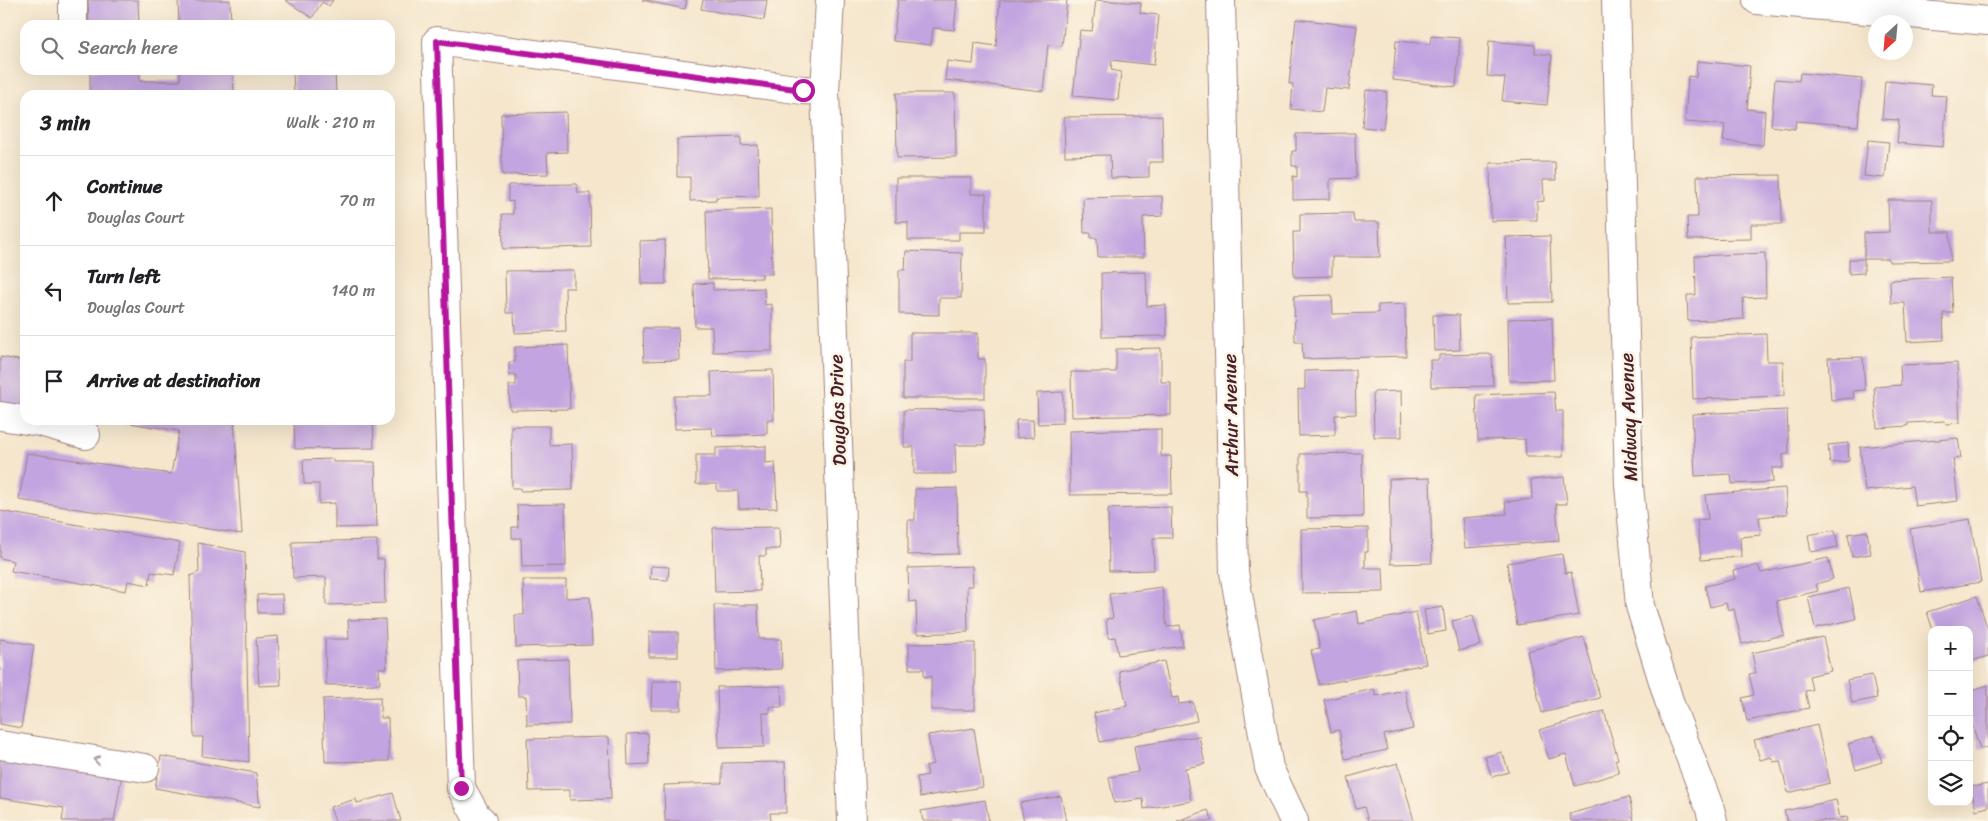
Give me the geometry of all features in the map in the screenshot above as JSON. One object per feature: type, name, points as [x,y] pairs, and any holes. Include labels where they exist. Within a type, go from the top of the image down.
[{"type":"street","points":[[73,0],[73,20]]},
{"type":"street","name":"Douglas Drive","points":[[830,0],[825,91],[852,821]]},
{"type":"street","name":"Arthur Avenue","points":[[1221,0],[1234,572],[1269,768],[1294,821]]},
{"type":"street","name":"Midway Avenue","points":[[1616,0],[1629,485],[1640,606],[1670,704],[1713,821]]},
{"type":"street","points":[[1757,0],[1988,21]]},
{"type":"street","points":[[482,821],[477,817],[461,788],[437,41],[825,91]]},
{"type":"street","points":[[0,416],[20,419]]},
{"type":"street","points":[[51,425],[86,435]]},
{"type":"street","points":[[0,745],[145,768]]},
{"type":"building","points":[[88,0],[138,0],[139,20],[89,20]]},
{"type":"building","points":[[178,0],[230,0],[231,20],[179,20]]},
{"type":"building","points":[[285,0],[333,0],[329,6],[322,2],[312,18]]},
{"type":"building","points":[[642,0],[687,0],[685,9]]},
{"type":"building","points":[[703,0],[767,0],[764,20],[701,9]]},
{"type":"building","points":[[898,0],[957,0],[954,30],[933,28],[931,45],[893,41]]},
{"type":"building","points":[[1000,0],[1067,0],[1062,46],[1048,45],[1043,91],[945,80],[947,61],[973,64],[975,43],[996,46]]},
{"type":"building","points":[[1096,0],[1141,3],[1140,13],[1159,15],[1154,65],[1112,60],[1111,70],[1121,72],[1118,100],[1073,96],[1080,30],[1092,31]]},
{"type":"building","points":[[1296,19],[1357,26],[1349,90],[1325,88],[1322,112],[1291,109],[1293,84],[1289,84]]},
{"type":"building","points":[[1431,36],[1460,38],[1456,87],[1393,80],[1396,41],[1430,44]]},
{"type":"building","points":[[1489,41],[1535,45],[1535,53],[1552,55],[1547,105],[1502,101],[1505,78],[1487,76]]},
{"type":"building","points":[[1697,61],[1750,66],[1747,109],[1765,111],[1763,145],[1723,141],[1725,125],[1685,122],[1688,76],[1696,77]]},
{"type":"building","points":[[1800,73],[1862,79],[1858,126],[1796,121],[1795,129],[1771,126],[1775,79],[1799,81]]},
{"type":"building","points":[[90,75],[140,75],[140,81],[180,81],[180,75],[233,75],[234,90],[90,90]]},
{"type":"building","points":[[293,75],[335,75],[336,90],[294,90]]},
{"type":"building","points":[[1885,81],[1932,85],[1931,95],[1947,96],[1943,147],[1897,143],[1899,120],[1882,119]]},
{"type":"building","points":[[1366,90],[1387,92],[1383,129],[1362,127]]},
{"type":"building","points":[[896,93],[955,93],[956,157],[897,158]]},
{"type":"building","points":[[566,112],[567,152],[547,153],[548,174],[502,175],[501,114]]},
{"type":"building","points":[[1162,116],[1163,162],[1149,162],[1149,177],[1111,178],[1110,155],[1065,156],[1064,117]]},
{"type":"building","points":[[1355,133],[1356,178],[1330,179],[1330,199],[1293,200],[1293,176],[1297,177],[1297,166],[1292,166],[1292,151],[1296,151],[1296,134]]},
{"type":"building","points":[[741,137],[741,146],[758,145],[759,196],[716,197],[716,200],[690,201],[690,177],[677,177],[677,139]]},
{"type":"building","points":[[1868,140],[1889,142],[1885,178],[1864,176]]},
{"type":"building","points":[[1555,162],[1556,180],[1543,180],[1544,201],[1537,202],[1537,220],[1491,221],[1490,163]]},
{"type":"building","points":[[1781,175],[1782,224],[1751,224],[1751,239],[1688,240],[1687,217],[1698,217],[1697,176]]},
{"type":"building","points":[[896,178],[971,178],[971,194],[986,194],[986,232],[959,232],[959,240],[908,240],[908,222],[896,222]]},
{"type":"building","points":[[577,184],[578,193],[590,193],[591,247],[503,249],[502,214],[513,214],[513,201],[508,202],[508,185]]},
{"type":"building","points":[[1162,196],[1163,216],[1143,217],[1144,257],[1098,257],[1097,238],[1091,238],[1091,233],[1084,233],[1083,198]]},
{"type":"building","points":[[1888,200],[1932,200],[1932,232],[1950,232],[1951,261],[1889,262],[1889,259],[1864,259],[1864,233],[1889,232]]},
{"type":"building","points":[[771,209],[772,274],[762,274],[762,278],[708,279],[706,211]]},
{"type":"building","points":[[1353,213],[1354,222],[1379,222],[1380,257],[1332,257],[1332,276],[1294,277],[1293,232],[1300,232],[1300,214]]},
{"type":"building","points":[[1550,236],[1552,302],[1508,303],[1506,237]]},
{"type":"building","points":[[665,240],[666,284],[641,284],[640,241]]},
{"type":"building","points":[[906,251],[962,253],[961,298],[939,298],[939,315],[899,314],[899,270],[905,270]]},
{"type":"building","points":[[1765,253],[1766,297],[1743,298],[1744,319],[1688,321],[1687,295],[1696,295],[1695,256]]},
{"type":"building","points":[[1849,259],[1864,259],[1864,273],[1849,274]]},
{"type":"building","points":[[574,270],[574,288],[565,288],[566,331],[515,333],[514,313],[506,313],[505,271]]},
{"type":"building","points":[[1146,272],[1147,306],[1166,305],[1167,336],[1102,337],[1101,273]]},
{"type":"building","points":[[1951,277],[1953,313],[1943,313],[1944,340],[1907,342],[1905,303],[1891,303],[1890,280]]},
{"type":"building","points":[[713,283],[713,290],[764,288],[765,305],[772,304],[772,351],[713,352],[712,327],[695,327],[694,284]]},
{"type":"building","points":[[1332,295],[1333,314],[1378,313],[1378,305],[1405,304],[1406,356],[1303,359],[1302,342],[1295,342],[1294,296]]},
{"type":"building","points":[[1433,315],[1459,315],[1460,350],[1434,351]]},
{"type":"building","points":[[1552,318],[1554,380],[1509,381],[1508,319]]},
{"type":"building","points":[[643,328],[678,328],[679,360],[644,361]]},
{"type":"building","points":[[910,333],[978,333],[978,359],[985,359],[985,398],[903,398],[903,362],[910,362]]},
{"type":"building","points":[[1766,334],[1767,361],[1783,361],[1784,396],[1693,399],[1691,337]]},
{"type":"building","points":[[568,345],[570,409],[510,410],[509,385],[516,385],[516,375],[509,375],[509,362],[515,362],[515,347]]},
{"type":"building","points":[[1161,348],[1161,382],[1171,382],[1171,415],[1072,417],[1071,372],[1116,372],[1116,349]]},
{"type":"building","points":[[1492,354],[1493,386],[1431,387],[1430,360],[1439,360],[1439,355]]},
{"type":"building","points":[[0,357],[20,360],[20,408],[0,405]]},
{"type":"building","points":[[1863,357],[1865,390],[1853,391],[1854,398],[1831,400],[1828,358]]},
{"type":"building","points":[[1957,363],[1960,423],[1946,424],[1945,421],[1908,423],[1908,426],[1877,428],[1874,387],[1901,385],[1900,365]]},
{"type":"building","points":[[773,370],[774,420],[767,420],[767,434],[713,436],[712,428],[675,429],[674,396],[712,396],[711,372]]},
{"type":"building","points":[[1355,370],[1356,414],[1335,415],[1335,435],[1299,436],[1298,390],[1305,389],[1305,371]]},
{"type":"building","points":[[1401,391],[1402,437],[1374,437],[1373,392]]},
{"type":"building","points":[[1063,392],[1063,423],[1038,424],[1037,393]]},
{"type":"building","points":[[1554,392],[1556,411],[1563,411],[1563,457],[1526,457],[1525,439],[1478,440],[1476,395]]},
{"type":"building","points":[[984,409],[985,445],[955,445],[956,474],[914,474],[914,447],[904,447],[904,410]]},
{"type":"building","points":[[1787,410],[1789,454],[1783,454],[1783,468],[1772,468],[1773,482],[1732,484],[1731,474],[1695,476],[1692,414]]},
{"type":"building","points":[[1016,420],[1033,420],[1034,437],[1017,438]]},
{"type":"building","points":[[141,425],[234,425],[242,534],[19,500],[27,453],[171,474],[179,431]]},
{"type":"building","points":[[294,425],[373,425],[374,448],[295,449]]},
{"type":"building","points":[[511,426],[549,426],[549,445],[572,444],[573,490],[520,491],[520,488],[512,488]]},
{"type":"building","points":[[1161,429],[1161,456],[1171,456],[1172,494],[1070,495],[1069,431]]},
{"type":"building","points":[[1958,438],[1961,458],[1953,459],[1958,501],[1915,506],[1912,486],[1865,491],[1860,447]]},
{"type":"building","points":[[1848,443],[1849,461],[1830,463],[1828,445]]},
{"type":"building","points":[[766,446],[766,463],[775,462],[777,508],[739,509],[738,491],[717,491],[717,484],[696,484],[696,455],[716,455],[716,448]]},
{"type":"building","points":[[1362,453],[1363,517],[1307,518],[1307,491],[1300,491],[1300,454]]},
{"type":"building","points":[[333,459],[333,462],[375,462],[377,527],[335,528],[335,503],[319,504],[319,484],[304,484],[303,460]]},
{"type":"building","points":[[1564,477],[1567,504],[1556,504],[1559,541],[1465,548],[1462,518],[1507,514],[1505,502],[1532,499],[1531,480]]},
{"type":"building","points":[[1430,478],[1432,563],[1391,564],[1389,479]]},
{"type":"building","points":[[957,488],[958,554],[908,555],[908,520],[915,520],[915,489]]},
{"type":"building","points":[[1785,488],[1787,514],[1759,517],[1761,535],[1740,537],[1741,557],[1701,560],[1697,520],[1708,519],[1705,495]]},
{"type":"building","points":[[565,504],[566,566],[522,567],[521,538],[512,538],[512,527],[518,527],[517,505]]},
{"type":"building","points":[[1171,507],[1172,538],[1153,538],[1154,570],[1109,571],[1108,509]]},
{"type":"building","points":[[0,511],[180,543],[174,575],[151,572],[149,585],[128,581],[126,591],[11,571],[13,561],[0,558]]},
{"type":"building","points":[[1970,519],[1981,582],[1921,592],[1910,529]]},
{"type":"building","points":[[779,527],[780,549],[766,549],[766,556],[759,556],[760,591],[715,592],[713,528]]},
{"type":"building","points":[[1368,528],[1368,552],[1365,552],[1365,568],[1383,568],[1384,592],[1302,593],[1301,529]]},
{"type":"building","points":[[1835,530],[1838,547],[1811,552],[1808,535]]},
{"type":"building","points":[[1867,531],[1871,554],[1852,557],[1848,534]]},
{"type":"building","points":[[377,540],[377,559],[384,559],[385,603],[326,605],[326,577],[293,578],[292,542]]},
{"type":"building","points":[[198,543],[245,552],[249,762],[202,756],[203,737],[194,737],[190,576],[199,572]]},
{"type":"building","points":[[1562,554],[1565,573],[1571,572],[1579,615],[1517,625],[1507,563]]},
{"type":"building","points":[[1828,558],[1833,579],[1816,584],[1818,591],[1776,601],[1784,635],[1742,644],[1734,609],[1728,610],[1726,603],[1710,607],[1705,586],[1735,579],[1733,571],[1758,565],[1761,573]]},
{"type":"building","points":[[651,566],[669,567],[668,580],[650,579]]},
{"type":"building","points":[[972,566],[973,586],[967,586],[968,632],[917,634],[916,601],[909,602],[908,568]]},
{"type":"building","points":[[523,580],[566,580],[566,598],[590,597],[592,645],[516,647],[515,615],[524,615]]},
{"type":"building","points":[[1162,587],[1167,627],[1180,625],[1183,646],[1118,655],[1115,637],[1108,638],[1106,619],[1113,618],[1109,594]]},
{"type":"building","points":[[1849,588],[1856,619],[1815,628],[1808,597]]},
{"type":"building","points":[[282,594],[283,613],[258,613],[257,595]]},
{"type":"building","points":[[1977,596],[1988,630],[1988,656],[1973,661],[1973,626],[1932,626],[1927,612]]},
{"type":"building","points":[[714,605],[758,605],[759,639],[781,639],[782,669],[716,671]]},
{"type":"building","points":[[1443,607],[1446,631],[1428,634],[1424,610]]},
{"type":"building","points":[[1357,611],[1359,624],[1416,612],[1426,664],[1319,685],[1311,650],[1320,649],[1314,620]]},
{"type":"building","points":[[1473,616],[1481,645],[1459,651],[1452,621]]},
{"type":"building","points":[[385,619],[387,668],[379,668],[380,684],[326,685],[325,639],[349,639],[348,620]]},
{"type":"building","points":[[649,632],[678,632],[678,657],[649,657]]},
{"type":"building","points":[[278,636],[281,685],[259,686],[256,638]]},
{"type":"building","points":[[1584,637],[1600,698],[1542,713],[1527,651]]},
{"type":"building","points":[[1823,637],[1831,671],[1809,676],[1812,690],[1805,691],[1809,708],[1747,721],[1742,698],[1754,695],[1749,674],[1756,673],[1752,653]]},
{"type":"building","points":[[0,639],[34,645],[21,728],[0,724]]},
{"type":"building","points":[[975,643],[975,710],[931,710],[931,676],[924,677],[924,669],[909,669],[909,644]]},
{"type":"building","points":[[568,659],[570,724],[527,725],[526,696],[518,696],[517,661]]},
{"type":"building","points":[[1164,661],[1172,698],[1178,697],[1179,704],[1193,702],[1197,721],[1100,742],[1094,713],[1127,706],[1119,671]]},
{"type":"building","points":[[1872,675],[1877,698],[1852,703],[1847,680]]},
{"type":"building","points":[[652,681],[681,681],[681,710],[651,710]]},
{"type":"building","points":[[1988,685],[1988,747],[1980,749],[1973,727],[1973,690]]},
{"type":"building","points":[[781,686],[782,707],[770,707],[770,713],[763,713],[764,747],[719,748],[717,687]]},
{"type":"building","points":[[1374,689],[1376,696],[1405,690],[1413,729],[1384,735],[1387,750],[1345,759],[1339,730],[1331,732],[1324,700]]},
{"type":"building","points":[[380,697],[381,718],[388,718],[389,761],[325,762],[323,699]]},
{"type":"building","points":[[1604,711],[1618,759],[1615,760],[1619,773],[1575,786],[1566,754],[1549,759],[1539,730]]},
{"type":"building","points":[[1817,725],[1830,783],[1788,793],[1780,761],[1773,762],[1771,757],[1760,760],[1754,740]]},
{"type":"building","points":[[974,728],[983,787],[920,797],[917,777],[928,775],[926,766],[933,764],[928,735]]},
{"type":"building","points":[[648,733],[649,764],[628,765],[627,734]]},
{"type":"building","points":[[1199,736],[1205,764],[1185,768],[1191,801],[1144,809],[1143,799],[1114,803],[1109,777],[1138,772],[1134,746]]},
{"type":"building","points":[[1874,736],[1882,762],[1856,770],[1848,744]]},
{"type":"building","points":[[609,737],[611,799],[570,800],[570,790],[529,791],[527,739]]},
{"type":"building","points":[[0,748],[123,768],[114,821],[62,821],[64,808],[0,798]]},
{"type":"building","points":[[1502,752],[1509,772],[1492,777],[1485,757]]},
{"type":"building","points":[[161,756],[256,773],[260,807],[155,788]]},
{"type":"building","points":[[785,762],[786,813],[770,813],[771,821],[665,821],[664,785],[722,783],[722,763]]},
{"type":"building","points":[[1398,763],[1414,821],[1368,821],[1364,807],[1356,809],[1348,777]]},
{"type":"building","points":[[1988,784],[1988,807],[1976,810],[1973,787]]},
{"type":"building","points":[[393,793],[401,821],[335,821],[330,807],[356,799],[357,803]]},
{"type":"building","points":[[1061,796],[1066,821],[1024,821],[1020,803]]},
{"type":"building","points":[[1629,797],[1634,821],[1571,821],[1569,814]]},
{"type":"building","points":[[985,800],[989,821],[923,821],[921,811]]},
{"type":"building","points":[[1836,800],[1840,818],[1847,817],[1848,821],[1787,821],[1784,811]]},
{"type":"building","points":[[1208,810],[1213,821],[1177,821]]},
{"type":"route","points":[[461,788],[437,41],[803,90]]}]
